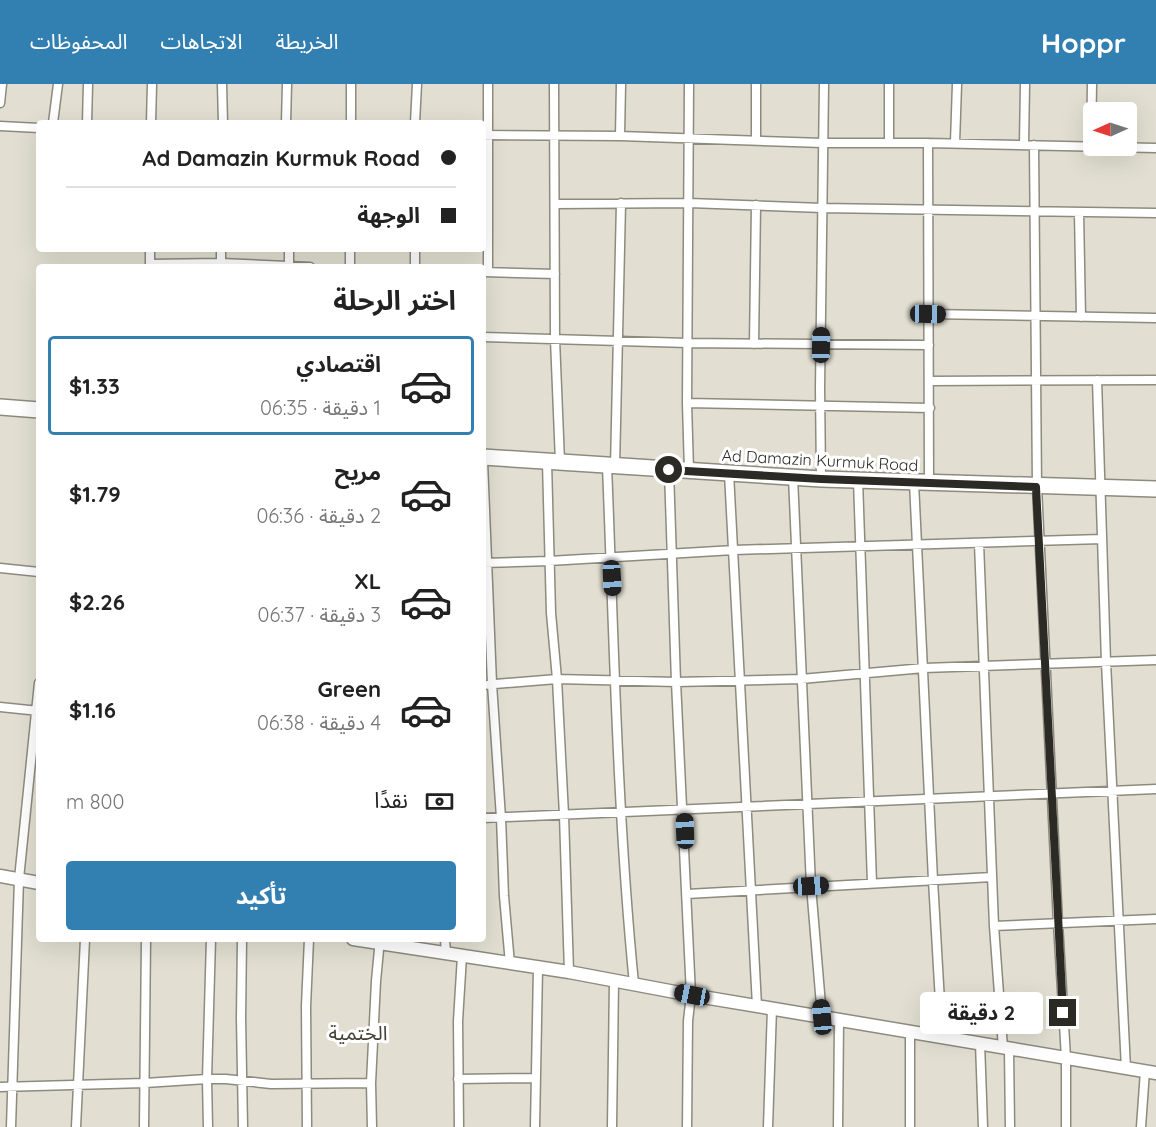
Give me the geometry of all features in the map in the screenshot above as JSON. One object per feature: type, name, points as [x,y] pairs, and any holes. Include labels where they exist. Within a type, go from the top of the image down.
[{"type":"highway","points":[[0,407],[36,410]]},
{"type":"highway","name":"Ad Damazin Kurmuk Road","points":[[486,459],[821,479],[1156,489]]},
{"type":"street","points":[[0,103],[2,84]]},
{"type":"street","points":[[53,120],[58,84]]},
{"type":"street","points":[[87,120],[88,84]]},
{"type":"street","points":[[151,120],[152,84]]},
{"type":"street","points":[[222,84],[224,120]]},
{"type":"street","points":[[286,120],[287,84]]},
{"type":"street","points":[[351,84],[351,120]]},
{"type":"street","points":[[415,120],[417,84]]},
{"type":"street","points":[[488,84],[486,135],[620,136],[823,143],[1083,146]]},
{"type":"street","points":[[554,84],[554,462],[549,561],[550,613],[557,679],[564,815],[569,972]]},
{"type":"street","points":[[620,136],[621,84]]},
{"type":"street","points":[[689,84],[687,403],[689,471]]},
{"type":"street","points":[[756,84],[756,140]]},
{"type":"street","points":[[821,479],[824,84]]},
{"type":"street","points":[[889,84],[889,143]]},
{"type":"street","points":[[956,143],[957,84]]},
{"type":"street","points":[[1024,145],[1025,84]]},
{"type":"street","points":[[1092,84],[1092,102]]},
{"type":"street","points":[[0,126],[36,128]]},
{"type":"street","points":[[928,143],[930,408],[918,545],[942,1037]]},
{"type":"street","points":[[1034,145],[1036,487],[1066,1058],[1066,1127]]},
{"type":"street","points":[[1137,147],[1156,148]]},
{"type":"street","points":[[621,203],[611,467],[611,556],[621,813],[634,984]]},
{"type":"street","points":[[555,204],[689,203],[822,208],[1156,213]]},
{"type":"street","points":[[754,344],[756,205]]},
{"type":"street","points":[[1078,212],[1081,317]]},
{"type":"street","points":[[486,272],[555,274]]},
{"type":"street","points":[[928,314],[1156,318]]},
{"type":"street","points":[[486,337],[688,343],[929,345]]},
{"type":"street","points":[[1097,380],[1106,662],[1126,1069]]},
{"type":"street","points":[[929,381],[1156,380]]},
{"type":"street","points":[[687,403],[930,408]]},
{"type":"street","points":[[669,470],[676,682],[692,995],[688,1021],[687,1127]]},
{"type":"street","points":[[729,473],[757,1006]]},
{"type":"street","points":[[793,477],[811,886],[822,1017]]},
{"type":"street","points":[[858,480],[872,883]]},
{"type":"street","points":[[486,563],[734,550],[1102,539]]},
{"type":"street","points":[[979,543],[994,926],[1006,1048],[1010,1127]]},
{"type":"street","points":[[0,568],[36,572]]},
{"type":"street","points":[[486,624],[487,684],[501,818],[504,896],[510,963]]},
{"type":"street","points":[[487,684],[557,679],[676,682],[801,679],[924,668],[1156,660]]},
{"type":"street","points":[[0,707],[36,711]]},
{"type":"street","points":[[11,1127],[19,879],[36,720]]},
{"type":"street","points":[[486,818],[1156,789]]},
{"type":"street","points":[[0,876],[36,882]]},
{"type":"street","points":[[687,894],[992,877]]},
{"type":"street","points":[[994,926],[1156,919]]},
{"type":"street","points":[[76,1127],[85,942]]},
{"type":"street","points":[[144,1127],[146,942]]},
{"type":"street","points":[[208,1127],[211,942]]},
{"type":"street","points":[[242,942],[243,1127]]},
{"type":"street","points":[[307,1127],[306,1006],[309,942]]},
{"type":"street","points":[[372,1127],[370,1083],[380,942]]},
{"type":"street","points":[[385,942],[1150,1072],[1141,1127]]},
{"type":"street","points":[[445,942],[446,954]]},
{"type":"street","points":[[459,1127],[458,1021],[462,956]]},
{"type":"street","points":[[535,1127],[538,968]]},
{"type":"street","points":[[612,1127],[614,981]]},
{"type":"street","points":[[768,1127],[772,1008]]},
{"type":"street","points":[[838,1127],[839,1020]]},
{"type":"street","points":[[910,1032],[910,1127]]},
{"type":"street","points":[[980,1043],[982,1127]]},
{"type":"street","points":[[458,1079],[535,1078]]},
{"type":"street","points":[[0,1087],[207,1079],[271,1084],[370,1083]]},
{"type":"district","name":"الختمية","points":[[358,1032]]},
{"type":"route","points":[[669,470],[821,479],[1036,487],[1063,1013]]}]
